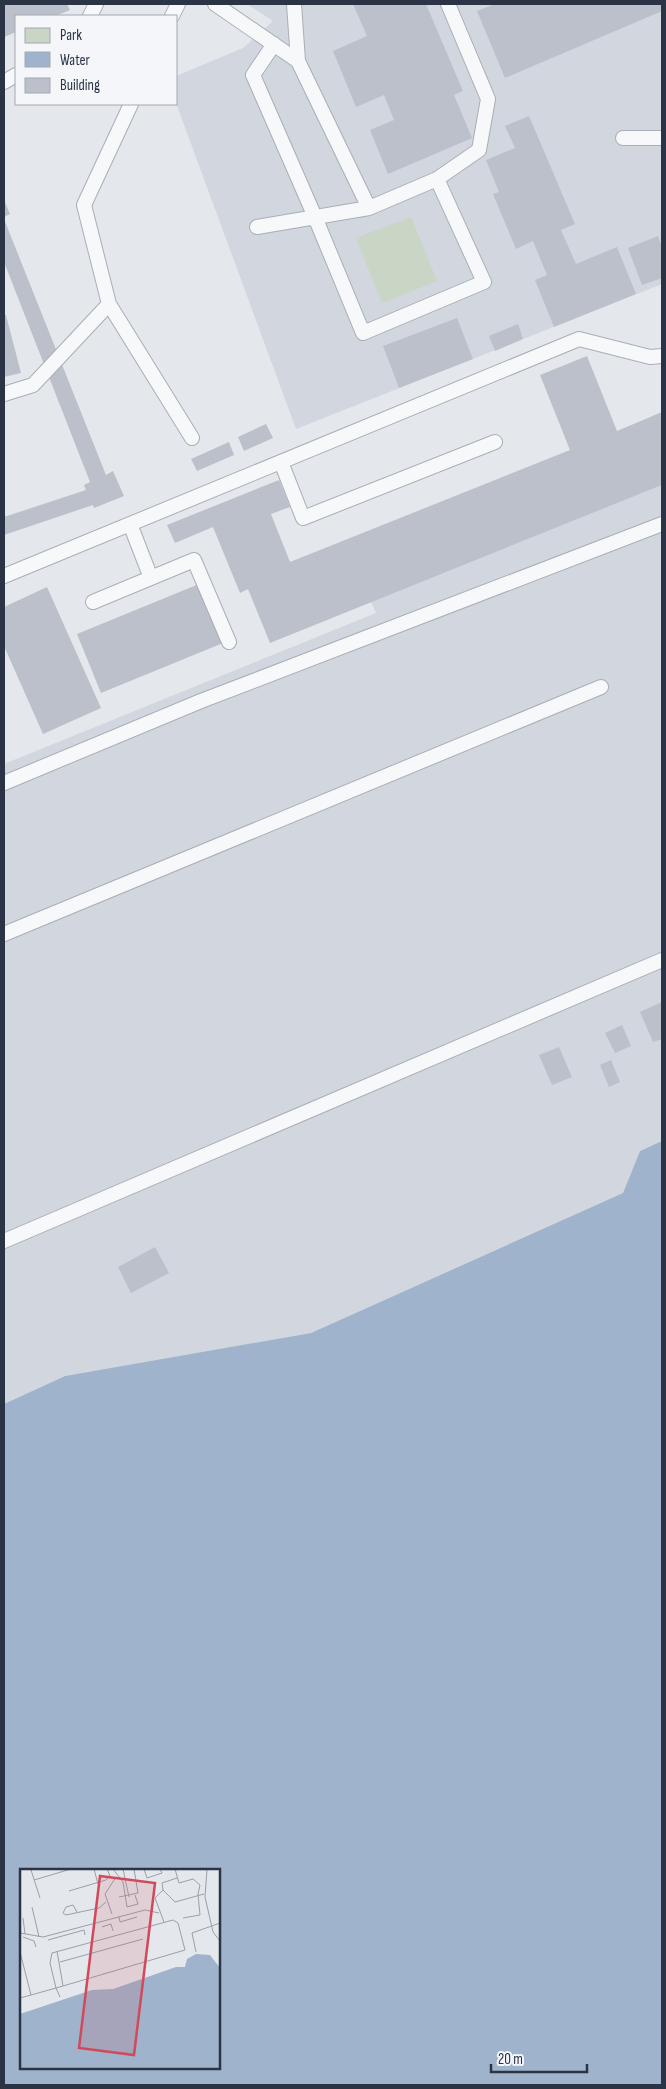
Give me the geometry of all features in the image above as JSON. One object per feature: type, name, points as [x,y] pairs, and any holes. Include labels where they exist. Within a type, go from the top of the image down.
[{"type":"lane","points":[[215,4],[298,61]]},
{"type":"lane","points":[[294,4],[298,61],[369,208]]},
{"type":"lane","points":[[257,227],[369,208],[437,179],[479,150],[488,99],[448,4]]},
{"type":"lane","points":[[274,44],[253,75],[363,333],[484,282],[437,179]]},
{"type":"lane","points":[[4,82],[15,76]]},
{"type":"lane","points":[[131,105],[84,205],[109,304],[192,438]]},
{"type":"lane","points":[[623,138],[662,138]]},
{"type":"lane","points":[[4,394],[33,385],[109,304]]},
{"type":"lane","points":[[4,576],[579,339],[650,358],[662,356]]},
{"type":"lane","points":[[281,462],[303,518],[495,442]]},
{"type":"lane","points":[[130,524],[151,578]]},
{"type":"lane","points":[[4,783],[201,701],[662,524]]},
{"type":"lane","points":[[93,602],[194,560],[228,642]]},
{"type":"lane","points":[[4,934],[601,687]]},
{"type":"lane","points":[[4,1242],[662,960]]},
{"type":"shaded area","points":[[247,4],[662,4],[662,284],[296,429],[177,105],[178,75],[243,48],[273,21]]},
{"type":"shaded area","points":[[662,485],[662,1141],[640,1151],[623,1193],[311,1333],[65,1376],[4,1404],[4,764],[376,613],[371,602]]},
{"type":"green space","points":[[411,217],[437,281],[382,303],[356,238]]},
{"type":"water","points":[[662,1141],[662,2085],[4,2085],[4,1404],[65,1376],[311,1333],[623,1193],[640,1151]]},
{"type":"building","points":[[4,4],[67,4],[70,10],[58,15],[15,15],[15,32],[4,37]]},
{"type":"building","points":[[353,4],[426,4],[463,91],[454,95],[472,138],[388,174],[370,130],[394,120],[384,95],[356,107],[333,51],[367,36]]},
{"type":"building","points":[[495,4],[662,4],[662,11],[505,78],[477,11]]},
{"type":"building","points":[[529,116],[575,224],[561,230],[576,264],[617,247],[636,294],[554,327],[535,280],[547,275],[533,241],[516,249],[493,194],[499,192],[486,160],[515,148],[505,126]]},
{"type":"building","points":[[4,200],[10,214],[4,217]]},
{"type":"building","points":[[4,219],[106,475],[113,471],[124,496],[94,508],[93,505],[4,535],[4,517],[86,490],[84,485],[90,482],[4,262]]},
{"type":"building","points":[[658,236],[662,247],[662,278],[642,285],[628,248]]},
{"type":"building","points":[[6,315],[21,373],[4,377],[4,316]]},
{"type":"building","points":[[457,318],[473,359],[399,388],[383,346]]},
{"type":"building","points":[[518,324],[523,339],[495,351],[489,336]]},
{"type":"building","points":[[587,356],[617,431],[662,412],[662,485],[270,643],[248,589],[240,593],[213,527],[175,543],[167,525],[279,480],[290,507],[271,514],[290,562],[570,450],[540,375]]},
{"type":"building","points":[[266,424],[273,438],[244,451],[238,437]]},
{"type":"building","points":[[229,442],[234,455],[197,471],[191,459]]},
{"type":"building","points":[[199,584],[223,643],[101,693],[77,634]]},
{"type":"building","points":[[47,587],[101,708],[43,734],[4,646],[4,607]]},
{"type":"building","points":[[662,1002],[662,1039],[653,1042],[640,1012]]},
{"type":"building","points":[[622,1025],[631,1046],[615,1053],[605,1033]]},
{"type":"building","points":[[559,1047],[572,1077],[552,1085],[539,1055]]},
{"type":"building","points":[[611,1060],[620,1082],[609,1087],[600,1065]]},
{"type":"building","points":[[155,1247],[169,1273],[131,1293],[118,1267]]}]
